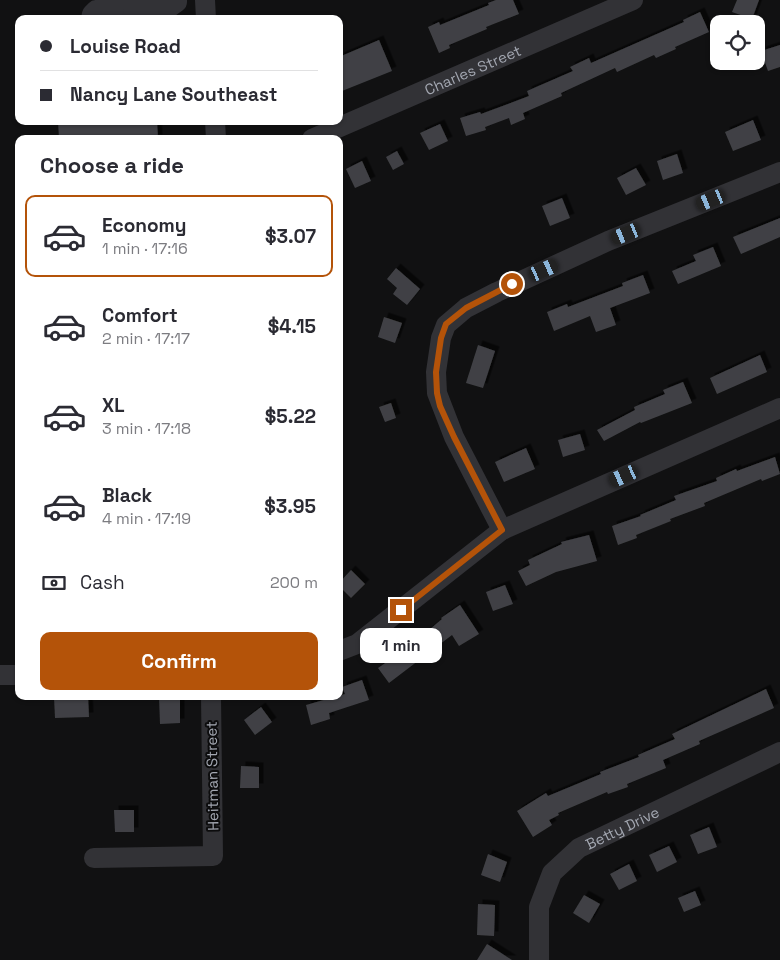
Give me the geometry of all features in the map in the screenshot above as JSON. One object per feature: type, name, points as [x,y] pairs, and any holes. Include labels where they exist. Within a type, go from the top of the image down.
[{"type":"street","points":[[92,15],[96,10],[114,4],[170,7],[177,0]]},
{"type":"street","points":[[205,0],[206,15]]},
{"type":"street","name":"Charles Street","points":[[321,135],[633,0]]},
{"type":"street","points":[[502,530],[454,437],[437,393],[436,372],[441,338],[446,324],[466,308],[496,292],[608,241],[780,172]]},
{"type":"street","points":[[343,649],[357,644],[502,530],[780,408]]},
{"type":"street","points":[[0,675],[15,675]]},
{"type":"street","name":"Heitman Street","points":[[94,858],[213,856],[212,700]]},
{"type":"street","name":"Betty Drive","points":[[539,960],[539,907],[552,873],[579,848],[780,752]]},
{"type":"building","points":[[496,0],[513,0],[519,14],[449,45],[450,48],[439,53],[428,27],[439,22],[440,25],[489,5],[488,3]]},
{"type":"building","points":[[737,0],[759,0],[753,15],[741,15],[732,12]]},
{"type":"building","points":[[700,12],[709,32],[675,47],[676,49],[656,58],[654,55],[617,72],[615,68],[561,93],[562,96],[523,113],[525,119],[511,125],[509,118],[485,127],[486,130],[466,136],[460,118],[480,112],[481,114],[529,96],[527,91],[573,71],[570,67],[589,58],[591,63],[684,22],[683,20]]},
{"type":"building","points":[[379,40],[392,71],[343,91],[343,55]]},
{"type":"building","points":[[780,45],[780,67],[768,71],[765,62],[765,50]]},
{"type":"building","points":[[753,120],[761,140],[733,151],[725,132]]},
{"type":"building","points":[[440,124],[448,141],[429,150],[420,133]]},
{"type":"building","points":[[58,125],[157,125],[158,135],[59,135]]},
{"type":"building","points":[[397,151],[404,164],[393,170],[386,157]]},
{"type":"building","points":[[677,154],[683,173],[663,180],[657,161]]},
{"type":"building","points":[[362,161],[371,181],[355,188],[346,169]]},
{"type":"building","points":[[636,168],[646,185],[626,195],[617,178]]},
{"type":"building","points":[[562,198],[570,218],[550,226],[542,206]]},
{"type":"building","points":[[780,218],[780,237],[741,254],[733,237]]},
{"type":"building","points":[[713,247],[721,266],[678,284],[672,271],[696,261],[693,255]]},
{"type":"building","points":[[396,268],[420,289],[407,305],[393,294],[397,288],[387,279]]},
{"type":"building","points":[[643,275],[650,293],[610,308],[616,325],[596,332],[590,316],[554,331],[547,312],[567,304],[568,307],[623,286],[622,283]]},
{"type":"building","points":[[384,317],[402,323],[395,343],[378,337]]},
{"type":"building","points":[[478,345],[495,351],[483,388],[466,383]]},
{"type":"building","points":[[760,355],[767,372],[717,394],[710,378]]},
{"type":"building","points":[[683,382],[692,403],[640,422],[604,441],[597,430],[635,410],[634,407],[665,394],[663,390]]},
{"type":"building","points":[[391,403],[396,418],[385,422],[379,407]]},
{"type":"building","points":[[580,434],[585,450],[563,457],[558,440]]},
{"type":"building","points":[[526,448],[535,469],[504,482],[495,462]]},
{"type":"building","points":[[775,457],[780,474],[762,481],[761,479],[704,503],[705,506],[670,519],[671,521],[636,535],[637,538],[618,545],[612,526],[641,516],[676,500],[674,496],[717,481],[716,478],[736,469],[737,471]]},
{"type":"building","points":[[589,535],[597,561],[556,572],[526,586],[518,571],[530,565],[528,560],[562,544],[561,542]]},
{"type":"building","points":[[351,570],[365,584],[351,598],[343,590],[343,579]]},
{"type":"building","points":[[505,585],[513,604],[493,611],[486,592]]},
{"type":"building","points":[[460,605],[479,634],[459,646],[452,635],[389,683],[378,668],[410,646],[441,618]]},
{"type":"building","points":[[362,680],[369,700],[329,713],[330,719],[311,725],[306,705],[324,700],[343,700],[343,695],[345,694],[343,687]]},
{"type":"building","points":[[766,689],[774,708],[699,741],[700,744],[663,760],[666,768],[627,784],[628,787],[608,794],[607,792],[558,813],[559,815],[549,820],[552,825],[533,837],[517,811],[546,793],[548,796],[601,774],[600,772],[639,757],[638,755],[675,739],[672,734]]},
{"type":"building","points":[[54,700],[88,700],[89,717],[55,718]]},
{"type":"building","points":[[159,700],[180,700],[180,723],[160,724]]},
{"type":"building","points":[[261,707],[272,722],[255,735],[244,720]]},
{"type":"building","points":[[241,766],[259,767],[259,788],[240,788]]},
{"type":"building","points":[[114,810],[134,810],[134,832],[115,832]]},
{"type":"building","points":[[709,827],[717,847],[698,854],[690,835]]},
{"type":"building","points":[[669,846],[677,862],[657,872],[649,855]]},
{"type":"building","points":[[488,854],[507,862],[500,882],[481,875]]},
{"type":"building","points":[[629,864],[637,881],[619,890],[610,874]]},
{"type":"building","points":[[695,891],[701,905],[684,912],[678,898]]},
{"type":"building","points":[[584,895],[600,904],[589,923],[573,913]]},
{"type":"building","points":[[478,904],[495,905],[494,936],[477,935]]},
{"type":"building","points":[[487,944],[512,960],[477,960]]},
{"type":"route","points":[[401,610],[502,530],[440,406],[436,372],[441,338],[446,324],[466,308],[512,284]]}]
